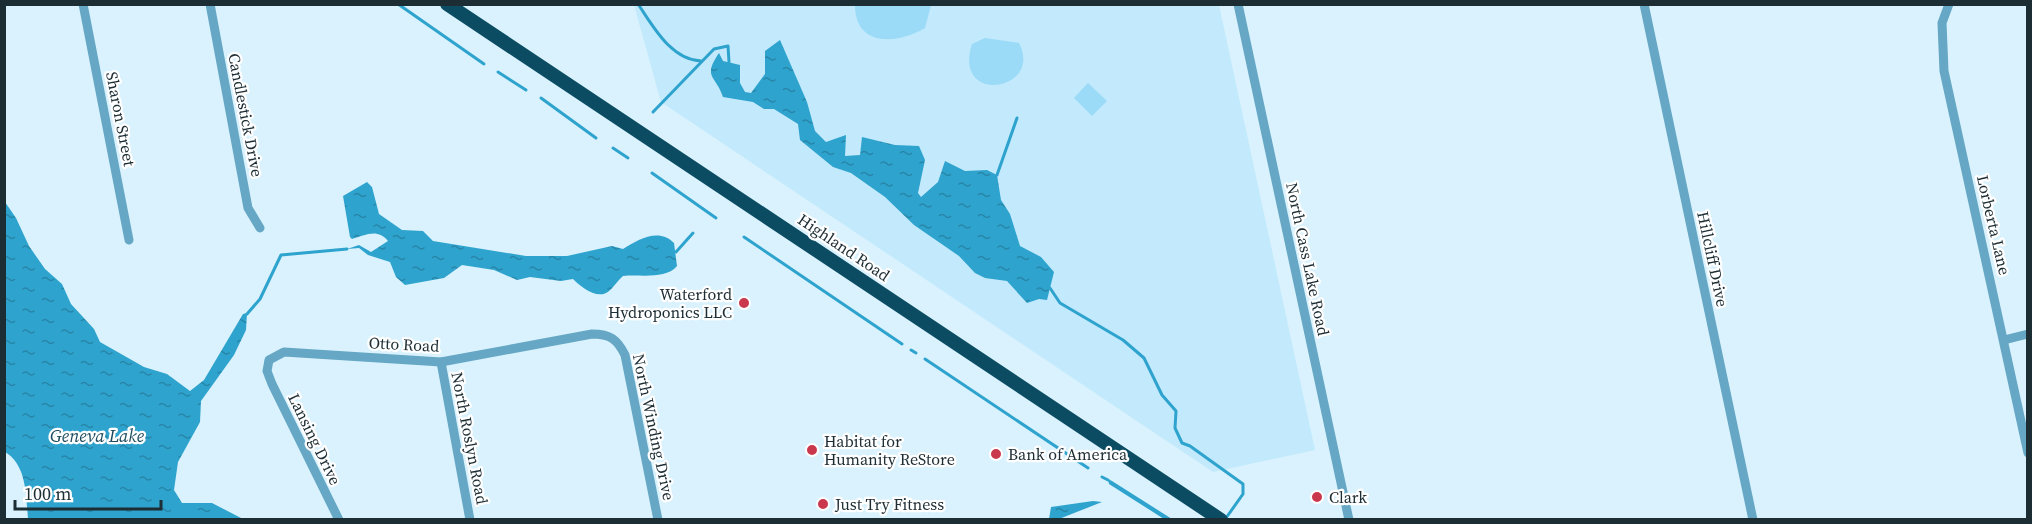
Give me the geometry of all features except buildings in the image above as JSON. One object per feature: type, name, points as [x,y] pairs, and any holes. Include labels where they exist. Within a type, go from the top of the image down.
[{"type":"highway","name":"Highland Road","points":[[447,4],[1219,518]]},
{"type":"street","name":"Sharon Street","points":[[83,4],[129,240]]},
{"type":"street","name":"Candlestick Drive","points":[[210,4],[248,208],[260,228]]},
{"type":"street","name":"North Cass Lake Road","points":[[1238,4],[1349,519]]},
{"type":"street","name":"Hillcliff Drive","points":[[1644,4],[1753,519]]},
{"type":"street","name":"Lorberta Lane","points":[[1949,4],[1942,23],[1944,71],[2028,453]]},
{"type":"street","name":"Otto Road","points":[[267,371],[269,360],[284,352],[441,362],[592,334],[605,334],[618,341]]},
{"type":"street","points":[[2004,340],[2028,334]]},
{"type":"street","name":"North Winding Drive","points":[[618,341],[625,355],[657,519]]},
{"type":"street","name":"North Roslyn Road","points":[[441,362],[470,519]]},
{"type":"street","name":"Lansing Drive","points":[[267,371],[287,418],[339,519]]},
{"type":"shaded area","points":[[855,4],[931,5],[925,28],[903,37],[880,39],[862,29],[857,19]]},
{"type":"shaded area","points":[[634,5],[1219,5],[1315,450],[1213,472],[661,102]]},
{"type":"shaded area","points":[[985,38],[1019,43],[1023,59],[1019,72],[1010,81],[997,85],[985,84],[974,77],[969,64],[972,44]]},
{"type":"shaded area","points":[[1088,83],[1107,101],[1092,116],[1074,98]]},
{"type":"water","points":[[780,40],[807,102],[815,131],[826,142],[846,135],[845,156],[860,155],[862,137],[895,145],[919,146],[925,160],[918,193],[921,197],[938,182],[945,161],[965,171],[987,170],[997,175],[1001,200],[1010,214],[1020,246],[1041,257],[1054,272],[1047,300],[1039,299],[1027,303],[1007,281],[985,278],[975,273],[959,256],[914,225],[885,197],[851,173],[833,167],[800,140],[798,124],[774,109],[764,109],[753,102],[723,97],[711,72],[711,67],[719,53],[723,61],[740,65],[740,83],[745,92],[751,93],[765,74],[765,51]]},
{"type":"water","points":[[367,182],[372,187],[379,214],[402,230],[423,231],[433,241],[526,256],[567,256],[612,246],[623,249],[655,235],[668,238],[674,243],[677,266],[659,275],[623,276],[605,294],[590,291],[573,279],[561,281],[530,277],[517,280],[494,270],[462,265],[444,278],[405,285],[396,277],[390,262],[368,255],[359,248],[347,249],[359,245],[371,252],[388,241],[376,234],[366,234],[352,239],[350,237],[343,196]]},
{"type":"water","name":"Geneva Lake","points":[[5,202],[16,218],[29,246],[45,269],[62,284],[71,304],[94,329],[100,342],[144,367],[167,374],[190,391],[204,380],[243,314],[247,313],[246,330],[234,355],[201,401],[200,422],[178,462],[174,490],[182,503],[212,503],[243,519],[28,519],[26,491],[21,473],[18,465],[5,452]]},
{"type":"water","points":[[1108,479],[1172,519],[1164,519],[1109,484]]},
{"type":"water","points":[[1093,501],[1102,502],[1059,519],[1049,519],[1051,507]]},
{"type":"waterway","points":[[398,4],[484,64]]},
{"type":"waterway","points":[[638,4],[672,48],[681,55],[701,61]]},
{"type":"waterway","points":[[653,112],[714,49],[728,46],[729,62]]},
{"type":"waterway","points":[[498,72],[526,90]]},
{"type":"waterway","points":[[541,98],[596,138]]},
{"type":"waterway","points":[[997,175],[1017,118]]},
{"type":"waterway","points":[[613,148],[628,158]]},
{"type":"waterway","points":[[652,173],[716,218]]},
{"type":"waterway","points":[[676,252],[693,233]]},
{"type":"waterway","points":[[744,237],[902,344]]},
{"type":"waterway","points":[[247,314],[260,299],[281,255],[347,249]]},
{"type":"waterway","points":[[1050,288],[1060,303],[1123,340],[1144,358],[1162,395],[1176,411],[1175,428],[1182,443],[1190,446],[1243,484],[1243,494],[1226,518]]},
{"type":"waterway","points":[[911,350],[916,353]]},
{"type":"waterway","points":[[925,359],[1088,468]]},
{"type":"waterway","points":[[1102,477],[1108,480]]},
{"type":"place","name":"Waterford Hydroponics LLC","points":[[744,303]]},
{"type":"place","name":"Habitat for Humanity ReStore","points":[[812,450]]},
{"type":"place","name":"Bank of America","points":[[996,454]]},
{"type":"place","name":"Clark","points":[[1317,497]]},
{"type":"place","name":"Just Try Fitness","points":[[823,504]]}]
